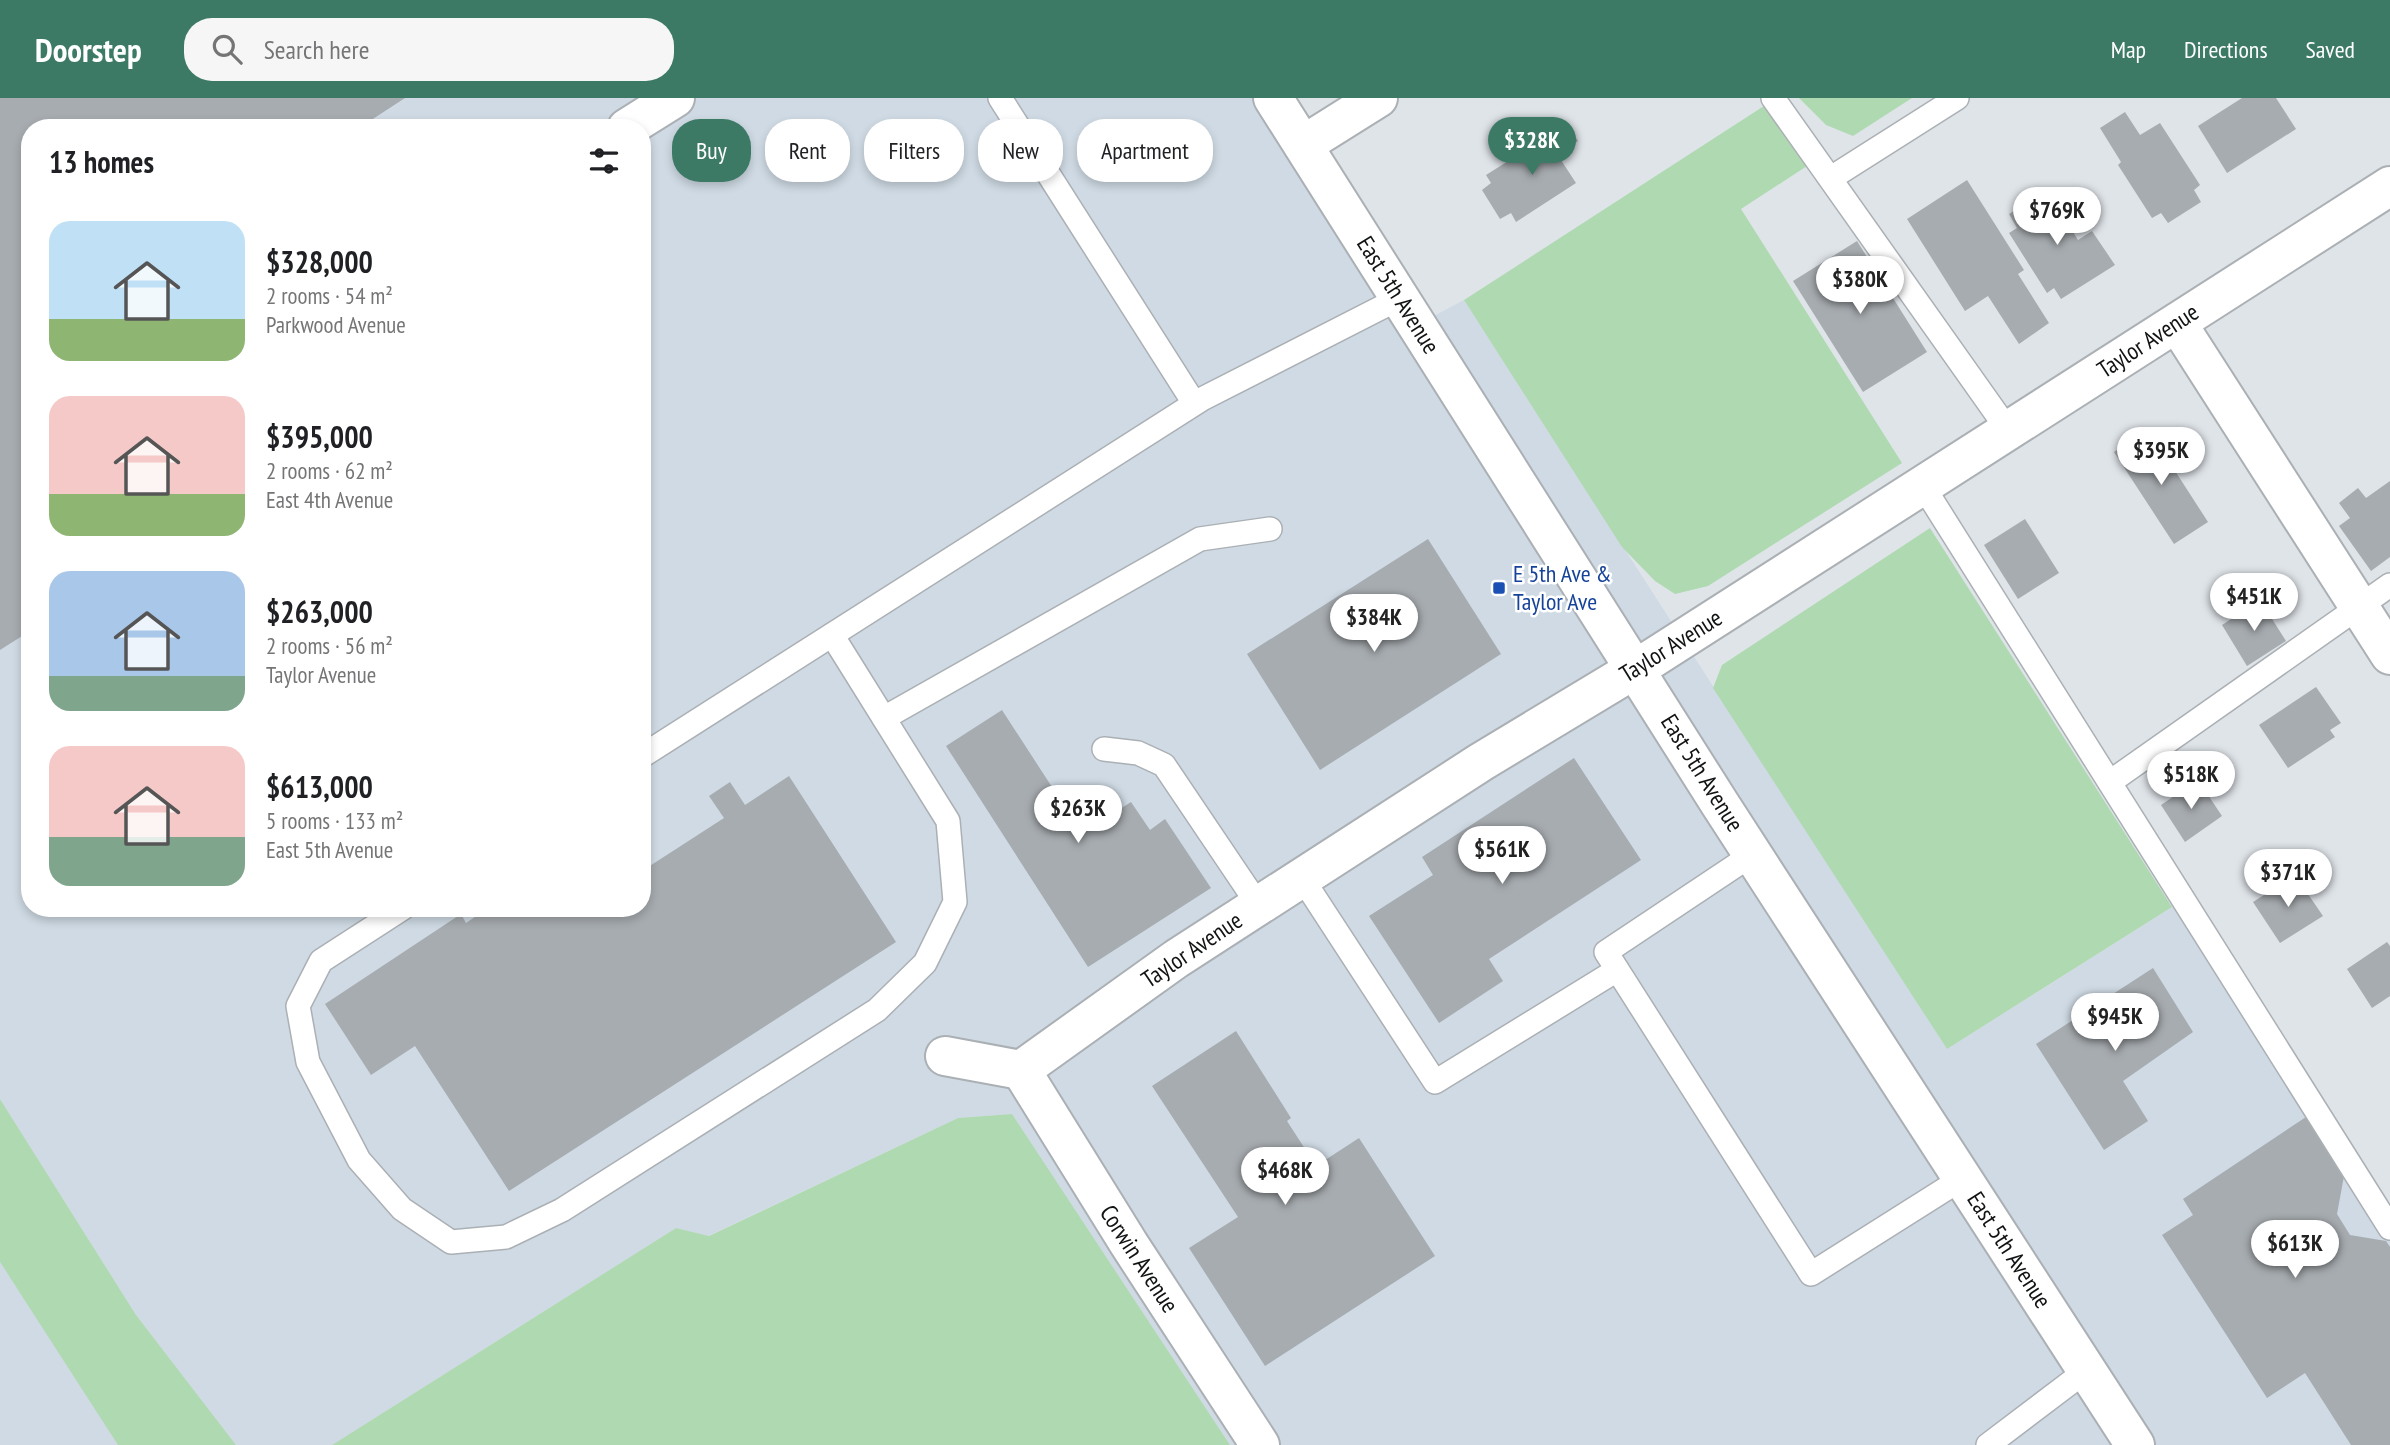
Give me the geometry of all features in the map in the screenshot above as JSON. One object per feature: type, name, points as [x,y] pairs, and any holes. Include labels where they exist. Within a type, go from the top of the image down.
[{"type":"street","points":[[641,119],[675,98]]},
{"type":"street","name":"East 5th Avenue","points":[[1273,98],[1753,854],[2136,1445]]},
{"type":"street","points":[[1303,145],[1378,98]]},
{"type":"street","name":"Taylor Avenue","points":[[1021,1070],[1176,959],[1923,486],[2390,186]]},
{"type":"street","points":[[2177,323],[2390,655]]},
{"type":"street","points":[[944,1056],[1021,1070]]},
{"type":"street","name":"Corwin Avenue","points":[[1021,1070],[1129,1244],[1260,1445]]},
{"type":"lane","points":[[1000,98],[1194,403]]},
{"type":"lane","points":[[1773,98],[2008,430]]},
{"type":"lane","points":[[1831,178],[1956,98]]},
{"type":"lane","points":[[651,750],[1194,403],[1400,298]]},
{"type":"lane","points":[[1923,486],[2390,1228]]},
{"type":"lane","points":[[884,718],[1200,538],[1270,529]]},
{"type":"lane","points":[[2110,782],[2390,585]]},
{"type":"lane","points":[[389,917],[321,961],[298,1006],[308,1062],[359,1160],[402,1209],[451,1242],[506,1237],[562,1210],[877,1010],[925,962],[955,902],[948,821],[832,635]]},
{"type":"lane","points":[[1104,750],[1138,753],[1164,765],[1259,906]]},
{"type":"lane","points":[[1753,854],[1606,952],[1811,1274],[1963,1178]]},
{"type":"lane","points":[[1302,878],[1435,1082],[1617,970]]},
{"type":"lane","points":[[1987,1445],[2087,1370]]},
{"type":"shaded area","points":[[0,98],[1266,98],[1415,326],[1464,300],[1947,1049],[2188,897],[2390,1204],[2390,1445],[1230,1445],[1012,1114],[958,1118],[708,1236],[676,1228],[332,1445],[236,1445],[136,1315],[0,1099]]},
{"type":"shaded area","points":[[0,1262],[78,1382],[118,1445],[0,1445]]},
{"type":"green space","points":[[1799,98],[1912,98],[1853,136],[1826,125]]},
{"type":"green space","points":[[1767,104],[1807,166],[1741,209],[1902,463],[1708,586],[1675,594],[1655,581],[1622,547],[1464,300]]},
{"type":"green space","points":[[1930,528],[2172,907],[1947,1049],[1713,688],[1722,665]]},
{"type":"green space","points":[[0,1099],[136,1315],[236,1445],[118,1445],[0,1262]]},
{"type":"green space","points":[[1012,1114],[1230,1445],[332,1445],[676,1228],[709,1236],[958,1118]]},
{"type":"building","points":[[0,98],[405,98],[373,119],[21,119],[21,637],[0,650]]},
{"type":"building","points":[[2242,98],[2276,98],[2296,129],[2227,173],[2198,126]]},
{"type":"building","points":[[2125,112],[2140,135],[2160,123],[2200,185],[2194,190],[2201,202],[2168,223],[2161,213],[2152,218],[2118,165],[2121,162],[2100,128]]},
{"type":"building","points":[[1569,127],[1578,141],[1569,148],[1573,152],[1561,160],[1576,183],[1516,222],[1511,213],[1500,219],[1482,190],[1491,183],[1486,175],[1557,130],[1559,134]]},
{"type":"building","points":[[1967,180],[2024,270],[2018,274],[2049,323],[2019,344],[1988,296],[1965,311],[1907,219]]},
{"type":"building","points":[[2047,190],[2078,240],[2092,231],[2115,265],[2061,299],[2054,288],[2047,293],[2009,233],[2017,228],[2009,214]]},
{"type":"building","points":[[1857,241],[1927,352],[1863,392],[1793,281]]},
{"type":"building","points":[[2148,429],[2208,522],[2174,544],[2114,452]]},
{"type":"building","points":[[2390,481],[2390,557],[2371,571],[2339,526],[2350,518],[2339,503],[2358,488],[2366,498]]},
{"type":"building","points":[[2025,519],[2059,573],[2018,599],[1984,545]]},
{"type":"building","points":[[1428,539],[1501,654],[1320,770],[1247,654]]},
{"type":"building","points":[[2260,600],[2286,641],[2247,666],[2222,625]]},
{"type":"building","points":[[2316,687],[2341,723],[2330,730],[2335,737],[2288,768],[2259,725]]},
{"type":"building","points":[[1002,710],[1063,804],[1072,798],[1103,790],[1117,811],[1131,802],[1150,830],[1165,819],[1211,888],[1088,967],[946,746]]},
{"type":"building","points":[[1574,758],[1641,860],[1489,959],[1503,981],[1439,1023],[1369,916],[1433,875],[1422,857]]},
{"type":"building","points":[[789,776],[896,942],[509,1191],[415,1046],[371,1075],[325,1004],[456,917],[463,917],[466,923],[475,917],[651,917],[651,865],[724,818],[709,796],[730,782],[745,805]]},
{"type":"building","points":[[2198,780],[2222,816],[2185,842],[2161,805]]},
{"type":"building","points":[[2295,875],[2323,916],[2280,943],[2253,902]]},
{"type":"building","points":[[2387,942],[2390,946],[2390,996],[2372,1008],[2347,969]]},
{"type":"building","points":[[2153,968],[2193,1032],[2123,1081],[2148,1121],[2104,1150],[2036,1044]]},
{"type":"building","points":[[1236,1031],[1291,1118],[1287,1121],[1316,1166],[1359,1138],[1435,1256],[1265,1366],[1189,1248],[1238,1217],[1152,1086]]},
{"type":"building","points":[[2306,1117],[2344,1176],[2337,1214],[2350,1235],[2386,1241],[2390,1247],[2390,1445],[2351,1445],[2305,1373],[2267,1398],[2162,1235],[2193,1215],[2183,1199]]},
{"type":"place","name":"E 5th Ave & Taylor Ave","points":[[1499,588]]}]
